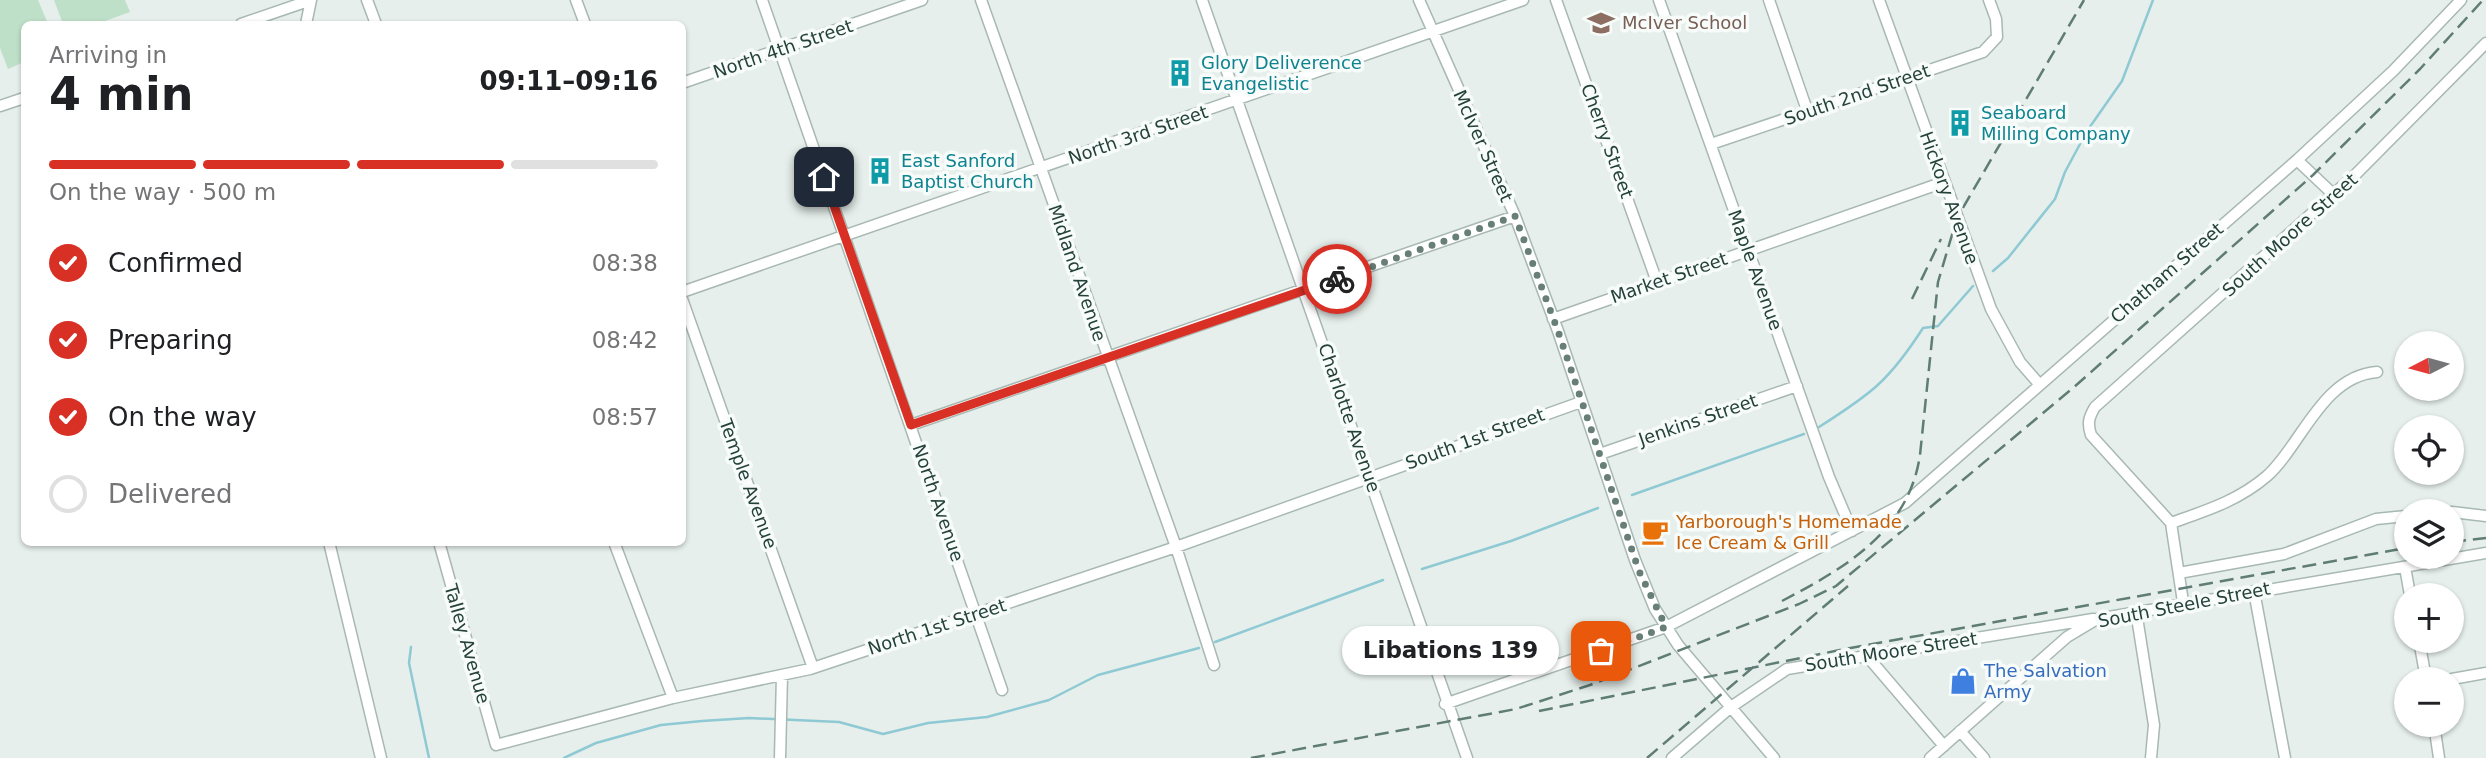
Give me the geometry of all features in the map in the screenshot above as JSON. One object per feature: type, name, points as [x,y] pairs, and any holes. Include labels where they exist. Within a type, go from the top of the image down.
[{"type":"street","points":[[250,21],[311,0]]},
{"type":"street","points":[[307,21],[311,0]]},
{"type":"street","points":[[367,0],[375,21]]},
{"type":"street","points":[[576,0],[584,21]]},
{"type":"street","name":"North Avenue","points":[[762,0],[1002,690]]},
{"type":"street","name":"North 4th Street","points":[[686,82],[922,0]]},
{"type":"street","name":"Midland Avenue","points":[[981,0],[1176,547],[1214,665]]},
{"type":"street","name":"Charlotte Avenue","points":[[1202,0],[1370,477],[1445,704],[1467,758]]},
{"type":"street","name":"McIver Street","points":[[1419,0],[1515,216],[1639,571],[1666,627],[1774,758]]},
{"type":"street","name":"North 3rd Street","points":[[686,291],[1523,0]]},
{"type":"street","name":"Cherry Street","points":[[1556,0],[1657,282]]},
{"type":"street","name":"Maple Avenue","points":[[1660,0],[1829,477],[1855,529]]},
{"type":"street","points":[[1769,0],[1808,113]]},
{"type":"street","name":"Hickory Avenue","points":[[1879,0],[1991,309],[2020,362],[2040,385]]},
{"type":"street","name":"South 2nd Street","points":[[1711,144],[1983,52],[1997,37],[1996,19],[1989,0]]},
{"type":"street","name":"Chatham Street","points":[[1445,704],[1666,627],[1889,513],[1924,489],[2297,160],[2393,71],[2461,0]]},
{"type":"street","name":"South Moore Street","points":[[2171,523],[2091,435],[2089,420],[2095,407],[2334,195],[2486,43]]},
{"type":"street","points":[[0,106],[21,99]]},
{"type":"street","points":[[2297,160],[2334,195]]},
{"type":"street","name":"Market Street","points":[[1553,319],[1944,182]]},
{"type":"street","points":[[911,425],[1515,216]]},
{"type":"street","name":"Temple Avenue","points":[[686,310],[813,668]]},
{"type":"street","points":[[2183,602],[2171,523],[2233,501],[2253,487],[2270,474],[2314,413],[2351,380],[2364,373],[2377,372]]},
{"type":"street","name":"Jenkins Street","points":[[1600,454],[1797,386]]},
{"type":"street","name":"South 1st Street","points":[[1370,477],[1580,402]]},
{"type":"street","name":"North 1st Street","points":[[496,745],[673,698],[813,668],[1176,547],[1370,477]]},
{"type":"street","points":[[2464,513],[2486,516]]},
{"type":"street","points":[[2179,573],[2284,554],[2376,519],[2394,517]]},
{"type":"street","points":[[330,546],[382,758]]},
{"type":"street","name":"Talley Avenue","points":[[440,546],[496,745]]},
{"type":"street","points":[[616,546],[673,698]]},
{"type":"street","name":"South Steele Street","points":[[2464,557],[2486,553]]},
{"type":"street","name":"South Steele Street","points":[[1930,758],[2067,637],[2097,619],[2183,602],[2394,569]]},
{"type":"street","points":[[2254,591],[2285,758]]},
{"type":"street","points":[[2136,611],[2154,725],[2151,758]]},
{"type":"street","name":"South Moore Street","points":[[1672,758],[1731,707],[1787,669],[2097,619]]},
{"type":"street","points":[[1867,656],[1944,746]]},
{"type":"street","points":[[2464,677],[2486,673]]},
{"type":"street","points":[[780,758],[782,675]]},
{"type":"street","points":[[1960,731],[1984,758]]},
{"type":"street","points":[[2436,737],[2439,758]]},
{"type":"green space","points":[[0,0],[38,0],[47,21],[21,21],[21,63],[8,69],[0,48]]},
{"type":"green space","points":[[54,0],[125,0],[130,12],[105,21],[62,21]]},
{"type":"waterway","points":[[1993,271],[2008,258],[2055,199],[2065,172],[2087,131],[2122,81],[2153,0]]},
{"type":"waterway","points":[[1819,427],[1878,385],[1900,361],[1923,328],[1938,326],[1973,286]]},
{"type":"waterway","points":[[1632,495],[1804,434]]},
{"type":"waterway","points":[[1422,569],[1511,541],[1598,508]]},
{"type":"waterway","points":[[1215,642],[1383,580]]},
{"type":"waterway","points":[[411,647],[409,663],[429,758]]},
{"type":"waterway","points":[[564,758],[596,743],[661,725],[702,721],[749,718],[839,722],[883,734],[928,723],[987,717],[1049,700],[1098,675],[1199,648]]},
{"type":"railway","points":[[1782,601],[1850,560],[1888,526],[1903,505],[1920,455],[1938,282],[1957,218],[2084,0]]},
{"type":"railway","points":[[1251,758],[1516,709],[1590,685],[1799,604],[1836,586],[2073,388],[2313,175],[2420,69],[2483,0]]},
{"type":"railway","points":[[1912,299],[1941,239]]},
{"type":"railway","points":[[2464,541],[2486,538]]},
{"type":"railway","points":[[1539,711],[1845,649],[2394,550]]},
{"type":"railway","points":[[1647,758],[1848,586]]},
{"type":"way so far","points":[[1337,279],[1515,216],[1558,331],[1639,571],[1666,627],[1601,651]]},
{"type":"place","name":"McIver School","points":[[1601,23]]},
{"type":"place","name":"Glory Deliverence Evangelistic","points":[[1180,73]]},
{"type":"place","name":"Seaboard Milling Company","points":[[1960,123]]},
{"type":"place","name":"East Sanford Baptist Church","points":[[880,171]]},
{"type":"place","name":"Yarborough's Homemade Ice Cream & Grill","points":[[1655,532]]},
{"type":"place","name":"Libations 139","points":[[1601,651]]},
{"type":"place","name":"The Salvation Army","points":[[1963,681]]},
{"type":"route","points":[[824,177],[911,425],[1337,279]]}]
